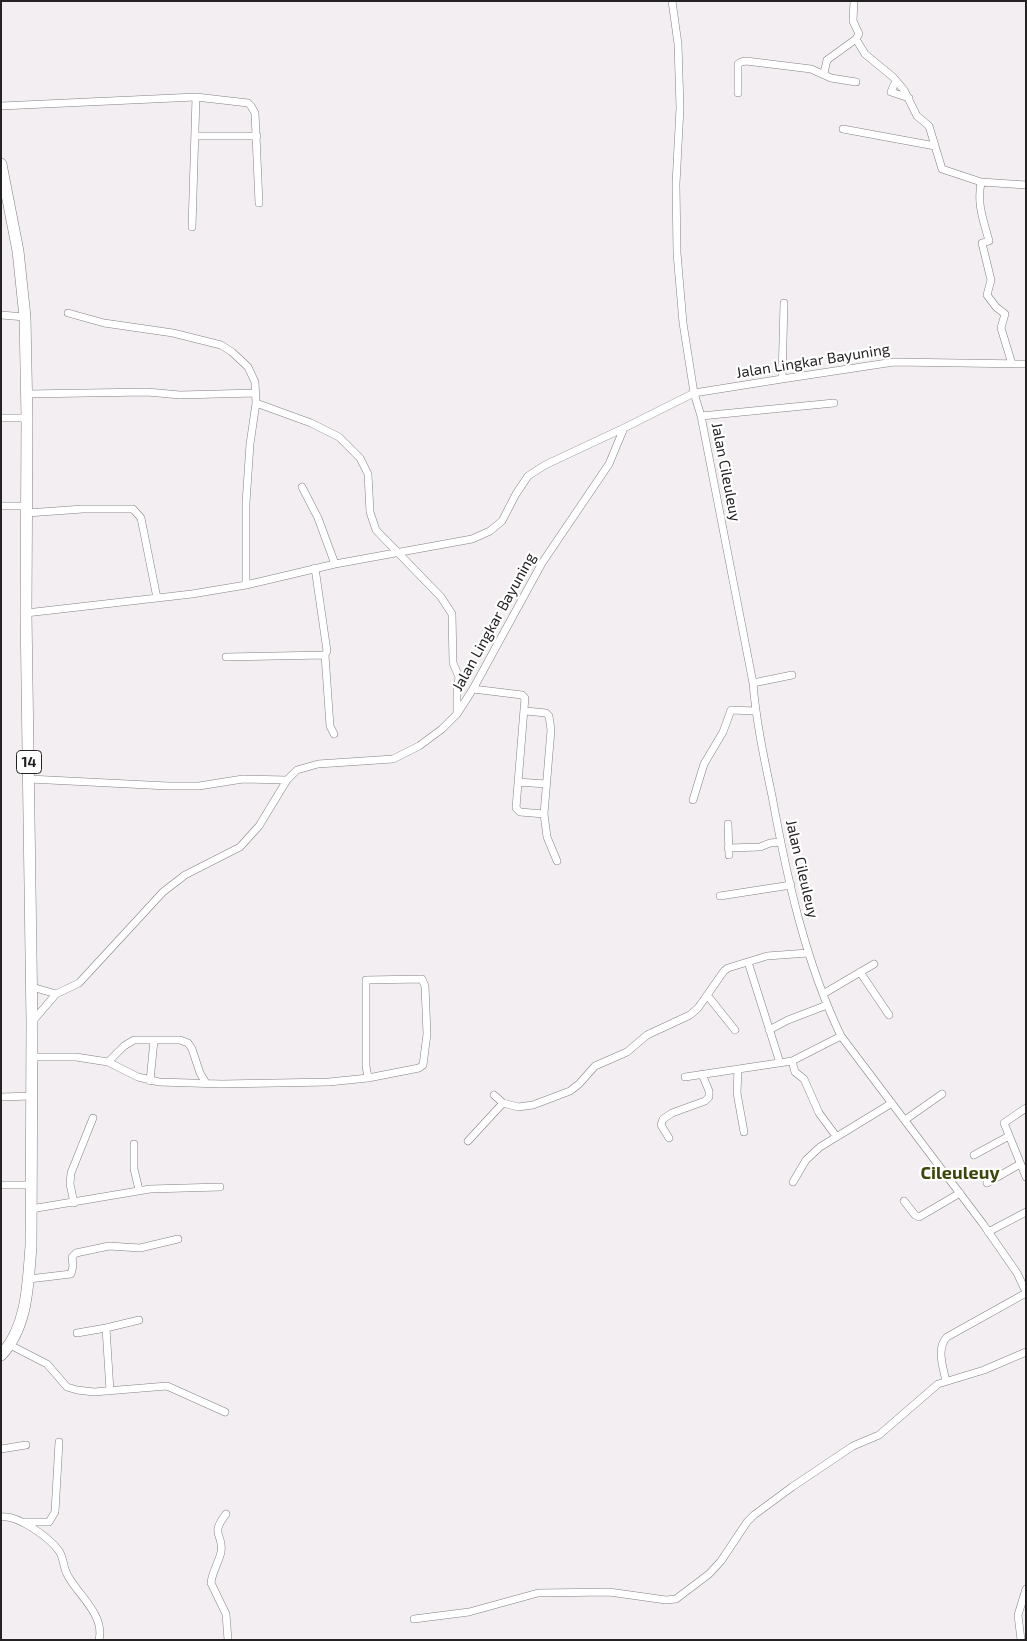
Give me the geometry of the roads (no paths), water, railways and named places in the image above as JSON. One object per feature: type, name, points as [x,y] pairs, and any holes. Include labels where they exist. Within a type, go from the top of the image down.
[{"type":"highway","name":"14","points":[[1,164],[4,188],[18,251],[25,317],[27,418],[26,613],[32,987],[31,1246],[29,1279],[21,1323],[10,1345],[1,1355]]},
{"type":"street","name":"Jalan Cileuleuy","points":[[672,1],[678,44],[680,108],[676,184],[677,253],[683,323],[694,393],[701,416],[753,683],[755,711],[780,842],[808,953],[827,1005],[841,1036],[960,1193],[1017,1273],[1026,1292]]},
{"type":"street","points":[[824,73],[826,62],[831,56],[856,39],[859,34],[854,22],[854,1]]},
{"type":"street","points":[[856,39],[865,54],[893,77],[909,98],[917,116],[930,126],[942,170],[981,182],[1026,184]]},
{"type":"street","points":[[738,92],[737,68],[740,62],[811,69],[824,73],[831,78],[856,82]]},
{"type":"street","points":[[894,85],[891,92],[909,98]]},
{"type":"street","points":[[192,227],[196,97]]},
{"type":"street","points":[[1,106],[196,97],[243,102],[251,106],[255,113],[259,203]]},
{"type":"street","points":[[843,129],[936,146]]},
{"type":"street","points":[[195,136],[256,136]]},
{"type":"street","points":[[981,182],[978,197],[989,241],[982,243],[991,280],[988,294],[992,302],[1005,314],[1001,328],[1012,364]]},
{"type":"street","points":[[782,379],[784,303]]},
{"type":"street","points":[[68,313],[113,324],[173,333],[221,345],[232,352],[248,367],[256,382],[256,404],[249,454],[246,503],[246,585]]},
{"type":"street","points":[[1,315],[25,317]]},
{"type":"street","name":"Jalan Lingkar Bayuning","points":[[32,1022],[56,994],[79,983],[162,892],[185,875],[240,847],[259,826],[287,780],[297,770],[318,764],[393,759],[419,746],[442,729],[457,714],[473,689],[542,563],[610,464],[624,428],[694,393],[894,362],[1026,364]]},
{"type":"street","points":[[26,394],[147,392],[180,395],[256,393]]},
{"type":"street","points":[[256,404],[312,423],[339,437],[360,458],[365,466],[369,482],[370,512],[372,523],[376,530],[441,597],[452,614],[453,663],[459,677],[457,714]]},
{"type":"street","points":[[701,416],[834,404]]},
{"type":"street","points":[[1,418],[27,418]]},
{"type":"street","points":[[26,613],[158,598],[246,585],[315,568],[472,539],[490,531],[502,521],[528,476],[545,465],[624,428]]},
{"type":"street","points":[[302,487],[318,518],[335,564]]},
{"type":"street","points":[[1,506],[27,510],[133,509],[141,518],[158,598]]},
{"type":"street","points":[[315,568],[327,651],[325,655],[330,726],[334,734]]},
{"type":"street","points":[[226,657],[325,655]]},
{"type":"street","points":[[753,683],[792,675]]},
{"type":"street","points":[[473,689],[522,695],[525,698],[516,808],[520,812],[544,814]]},
{"type":"street","points":[[524,709],[530,712],[546,713],[551,721],[544,814],[547,837],[558,861]]},
{"type":"street","points":[[692,800],[704,764],[723,732],[731,710],[755,711]]},
{"type":"street","points":[[29,779],[191,786],[243,779],[287,780]]},
{"type":"street","points":[[518,782],[546,784]]},
{"type":"street","points":[[728,824],[729,852],[780,842]]},
{"type":"street","points":[[720,896],[791,885]]},
{"type":"street","points":[[494,1095],[502,1102],[518,1107],[570,1091],[596,1066],[627,1052],[647,1035],[690,1015],[698,1008],[724,971],[733,966],[768,956],[808,953]]},
{"type":"street","points":[[748,962],[780,1063]]},
{"type":"street","points":[[823,994],[874,964]]},
{"type":"street","points":[[860,972],[889,1015]]},
{"type":"street","points":[[31,1057],[76,1057],[108,1062],[150,1081],[206,1083],[329,1082],[368,1078],[419,1068],[423,1065],[427,1034],[422,979],[366,980],[366,1066],[368,1078]]},
{"type":"street","points":[[32,987],[56,994]]},
{"type":"street","points":[[707,995],[735,1030]]},
{"type":"street","points":[[769,1030],[827,1005]]},
{"type":"street","points":[[685,1077],[792,1061],[841,1036]]},
{"type":"street","points":[[108,1062],[129,1042],[134,1040],[180,1040],[188,1043],[192,1048],[200,1073],[206,1083]]},
{"type":"street","points":[[150,1081],[154,1040]]},
{"type":"street","points":[[792,1061],[795,1072],[804,1079],[819,1113],[836,1136]]},
{"type":"street","points":[[738,1069],[737,1093],[744,1132]]},
{"type":"street","points":[[669,1138],[661,1125],[663,1118],[705,1102],[709,1098],[709,1092],[702,1074]]},
{"type":"street","points":[[905,1120],[942,1094]]},
{"type":"street","points":[[1,1096],[31,1096]]},
{"type":"street","points":[[468,1141],[502,1102]]},
{"type":"street","points":[[793,1182],[806,1160],[836,1136],[892,1103]]},
{"type":"street","points":[[1026,1108],[1004,1123],[1026,1177]]},
{"type":"street","points":[[74,1202],[70,1184],[71,1173],[93,1118]]},
{"type":"street","points":[[974,1155],[1009,1136]]},
{"type":"street","points":[[134,1144],[134,1169],[139,1190]]},
{"type":"street","points":[[988,1184],[1020,1164]]},
{"type":"street","points":[[1,1185],[31,1185]]},
{"type":"street","points":[[31,1209],[122,1195],[139,1190],[220,1187]]},
{"type":"street","points":[[904,1201],[915,1215],[919,1217],[960,1193]]},
{"type":"street","points":[[988,1232],[1026,1212]]},
{"type":"street","points":[[29,1279],[71,1274],[73,1266],[72,1257],[76,1253],[109,1246],[140,1248],[178,1238]]},
{"type":"street","points":[[946,1381],[942,1358],[943,1341],[1026,1292]]},
{"type":"street","points":[[77,1332],[106,1328],[139,1320]]},
{"type":"street","points":[[106,1328],[110,1391]]},
{"type":"street","points":[[10,1345],[47,1364],[67,1388],[87,1392],[167,1386],[201,1403],[225,1412]]},
{"type":"street","points":[[414,1619],[469,1612],[538,1593],[608,1592],[666,1600],[676,1599],[709,1574],[721,1561],[747,1522],[754,1515],[824,1464],[853,1446],[879,1435],[934,1387],[946,1381],[984,1370],[1026,1352]]},
{"type":"street","points":[[24,1522],[49,1522],[55,1512],[59,1442]]},
{"type":"street","points":[[1,1449],[26,1444]]},
{"type":"street","points":[[226,1514],[217,1528],[221,1550],[211,1583],[226,1614],[228,1640]]},
{"type":"street","points":[[1,1517],[12,1517],[24,1522],[60,1552],[68,1577],[98,1620],[101,1632],[99,1640]]},
{"type":"street","points":[[1021,1640],[1018,1615],[1026,1589]]},
{"type":"district","name":"Cileuleuy","points":[[960,1173]]}]
